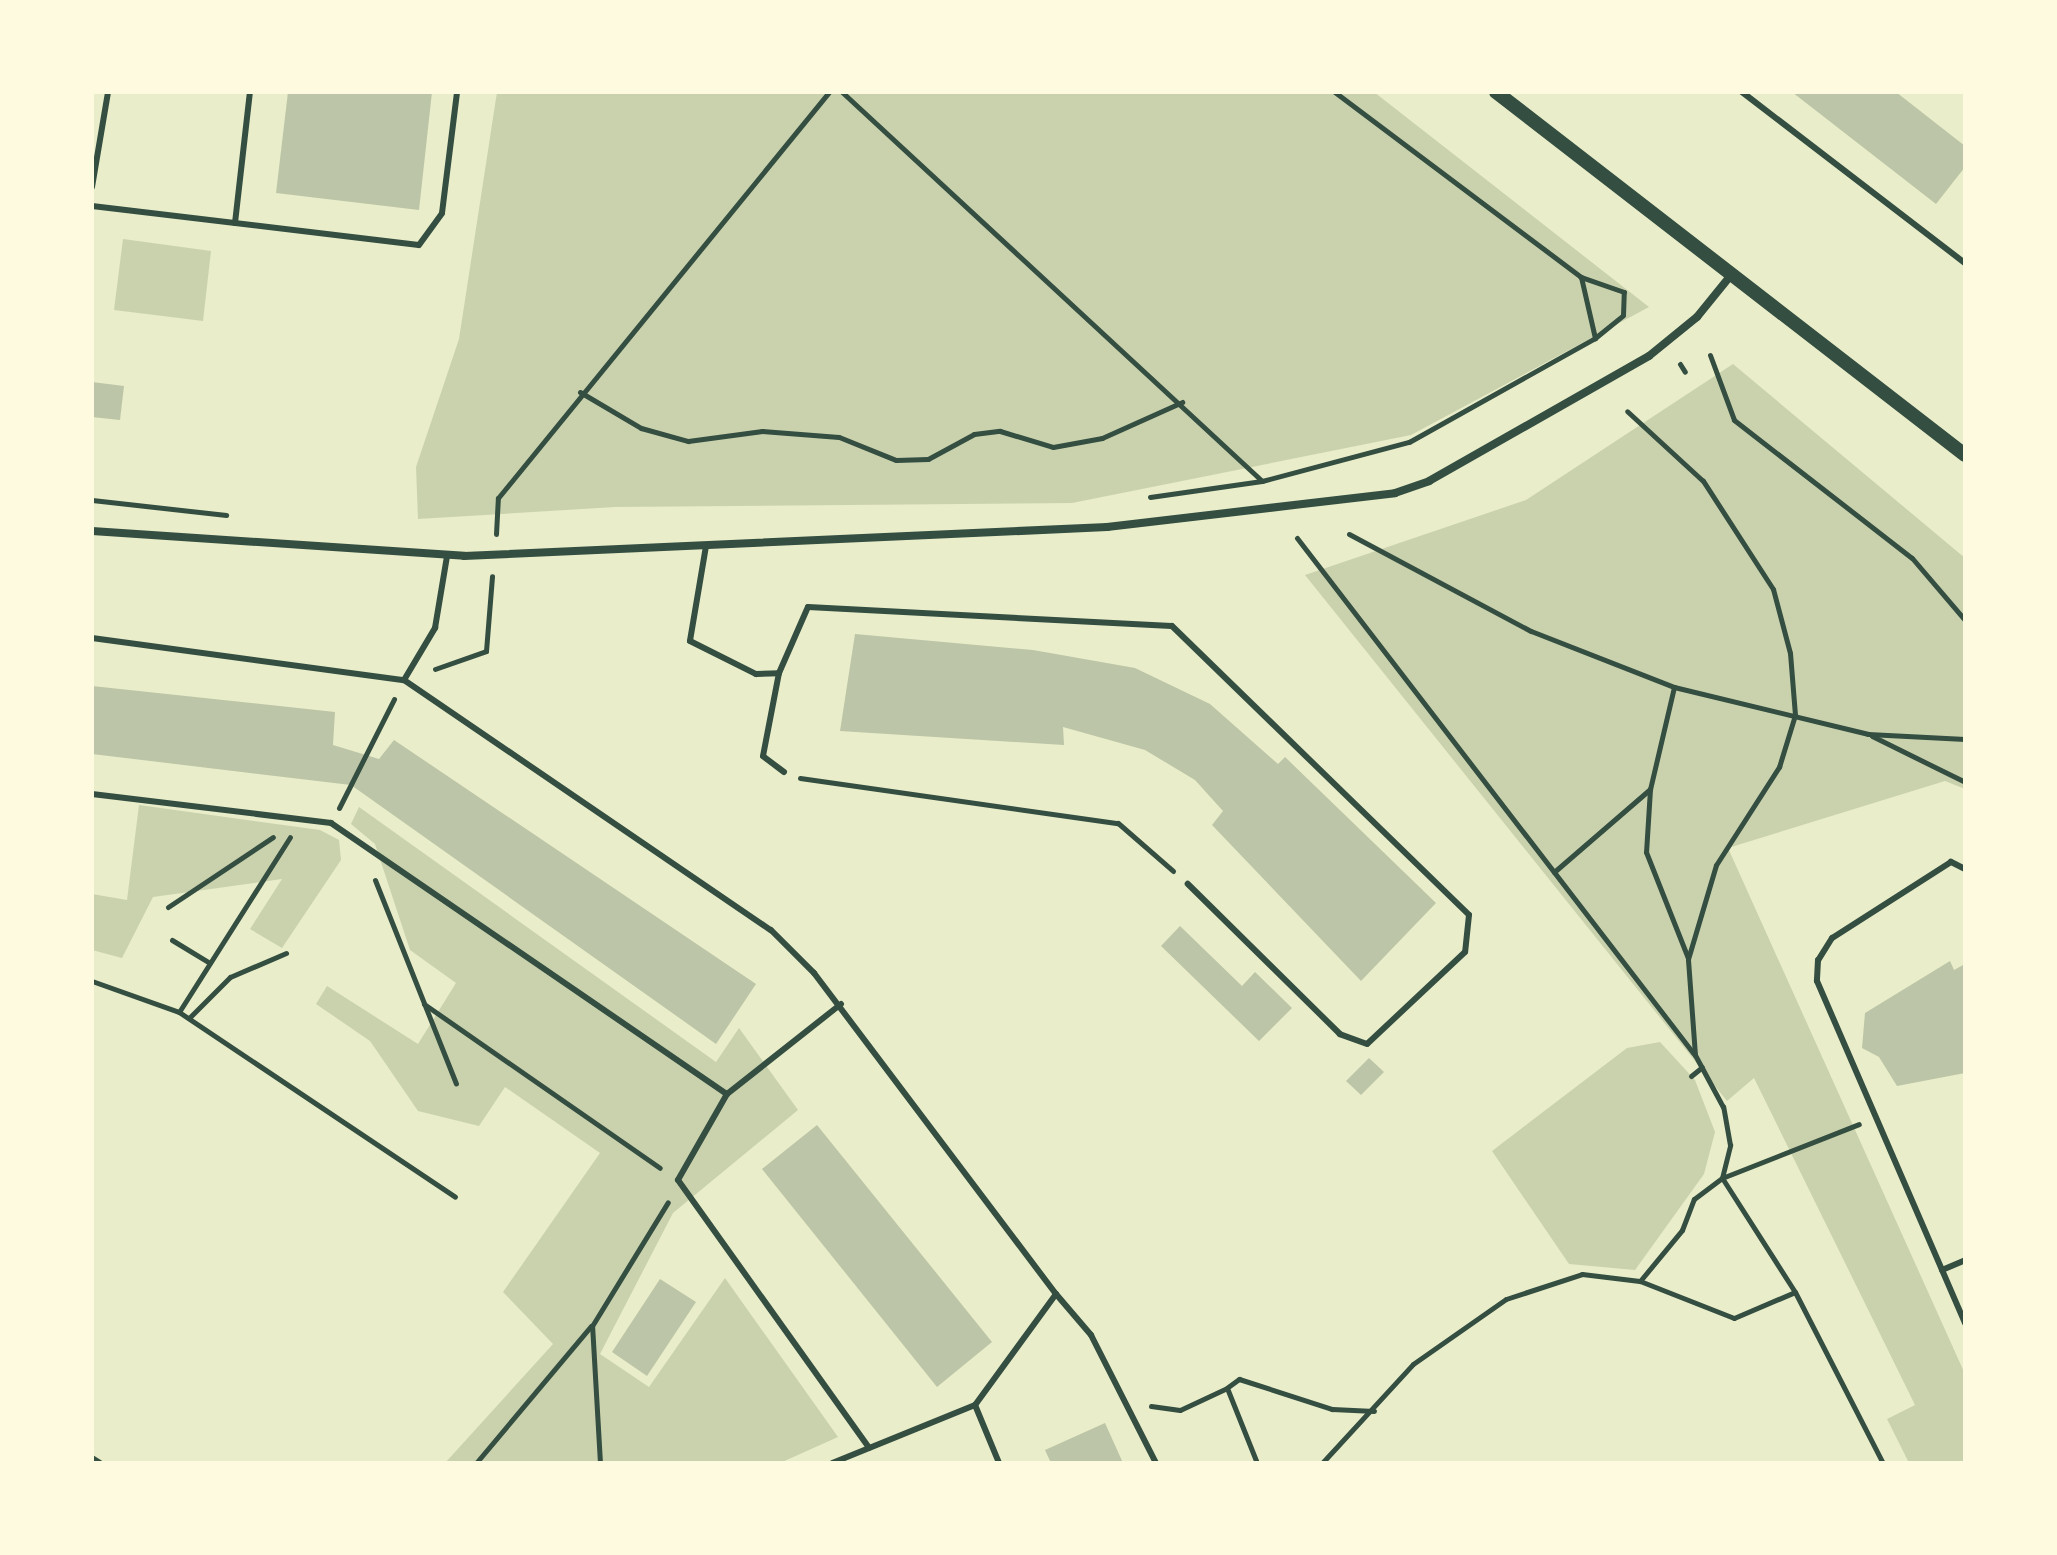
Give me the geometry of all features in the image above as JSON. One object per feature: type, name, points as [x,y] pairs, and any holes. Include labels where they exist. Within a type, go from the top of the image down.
[{"type":"street","points":[[1496,92],[1965,455]]},
{"type":"street","points":[[92,531],[447,556],[494,555],[1107,527],[1395,493],[1429,481],[1649,356],[1697,317],[1732,274]]},
{"type":"lane","points":[[92,187],[108,92]]},
{"type":"lane","points":[[235,223],[250,92]]},
{"type":"lane","points":[[92,206],[419,245],[442,213],[457,92]]},
{"type":"lane","points":[[1742,92],[1962,260],[1965,251]]},
{"type":"lane","points":[[706,546],[690,641],[756,674],[779,673]]},
{"type":"lane","points":[[404,680],[435,628],[447,556]]},
{"type":"lane","points":[[784,772],[763,756],[779,673],[808,607],[1172,626],[1469,915],[1465,952],[1367,1044],[1340,1034],[1188,884]]},
{"type":"lane","points":[[92,638],[404,680],[771,930],[841,1004],[1056,1294],[1091,1335],[1156,1463]]},
{"type":"lane","points":[[92,794],[331,823],[727,1094]]},
{"type":"lane","points":[[1965,869],[1951,862],[1832,938],[1818,960],[1817,981],[1965,1323]]},
{"type":"lane","points":[[841,1004],[727,1094],[678,1180],[869,1448]]},
{"type":"lane","points":[[1942,1270],[1965,1260]]},
{"type":"lane","points":[[832,1463],[975,1405],[1056,1294]]},
{"type":"lane","points":[[975,1405],[999,1463]]},
{"type":"lane","points":[[92,1458],[100,1463]]},
{"type":"path","points":[[331,823],[404,680],[486,651],[498,498],[580,392],[829,92]]},
{"type":"path","points":[[842,92],[1182,402],[1262,481]]},
{"type":"path","points":[[1144,498],[1262,481],[1409,442],[1595,338],[1623,315],[1624,292],[1581,277],[1335,92]]},
{"type":"path","points":[[1581,277],[1595,338]]},
{"type":"path","points":[[1710,355],[1734,420],[1912,558],[1965,620]]},
{"type":"path","points":[[1680,364],[1685,372]]},
{"type":"path","points":[[580,392],[641,428],[688,441],[762,431],[839,437],[896,460],[928,459],[974,434],[1000,431],[1053,447],[1102,438],[1182,402]]},
{"type":"path","points":[[1627,411],[1703,481],[1773,589],[1795,715],[1779,767],[1716,865],[1688,959]]},
{"type":"path","points":[[92,500],[234,516]]},
{"type":"path","points":[[481,534],[511,534]]},
{"type":"path","points":[[1349,534],[1531,631],[1674,687],[1868,734],[1965,739]]},
{"type":"path","points":[[1297,538],[1695,1055],[1723,1107],[1730,1145],[1722,1178],[1795,1292],[1883,1463]]},
{"type":"path","points":[[1674,687],[1650,789],[1646,852],[1688,959],[1695,1055]]},
{"type":"path","points":[[1868,734],[1965,782]]},
{"type":"path","points":[[784,772],[814,783],[1118,823],[1188,884]]},
{"type":"path","points":[[1554,872],[1650,789]]},
{"type":"path","points":[[168,907],[301,819]]},
{"type":"path","points":[[179,1012],[301,819]]},
{"type":"path","points":[[360,842],[456,1084]]},
{"type":"path","points":[[172,940],[210,963]]},
{"type":"path","points":[[189,1018],[230,977],[286,953]]},
{"type":"path","points":[[92,981],[179,1012],[455,1197]]},
{"type":"path","points":[[424,1004],[678,1180],[592,1326],[476,1463]]},
{"type":"path","points":[[1691,1076],[1702,1067]]},
{"type":"path","points":[[1640,1281],[1682,1230],[1694,1199],[1722,1178],[1841,1131]]},
{"type":"path","points":[[1322,1463],[1375,1411],[1413,1364],[1506,1299],[1582,1274],[1640,1281],[1734,1318],[1795,1292]]},
{"type":"path","points":[[592,1326],[600,1463]]},
{"type":"path","points":[[1126,1402],[1180,1410],[1239,1379],[1332,1409],[1375,1411]]},
{"type":"path","points":[[1227,1388],[1257,1463]]},
{"type":"green space","points":[[497,92],[1374,92],[1649,307],[1411,435],[1072,503],[615,507],[418,519],[416,467],[459,339]]},
{"type":"green space","points":[[123,239],[211,251],[203,321],[114,310]]},
{"type":"green space","points":[[1733,364],[1965,558],[1965,789],[1945,781],[1728,848],[1965,1374],[1965,1463],[1909,1463],[1887,1419],[1915,1405],[1754,1078],[1727,1101],[1305,575],[1526,500]]},
{"type":"green space","points":[[139,805],[320,830],[339,840],[341,860],[282,948],[250,929],[282,879],[153,897],[122,958],[92,950],[92,894],[127,900]]},
{"type":"green space","points":[[359,807],[716,1062],[739,1028],[798,1110],[673,1213],[600,1354],[649,1387],[725,1278],[838,1437],[780,1463],[445,1463],[553,1344],[503,1292],[600,1153],[505,1087],[479,1126],[418,1111],[370,1041],[316,1004],[327,986],[418,1044],[456,983],[410,950],[375,844],[351,824]]},
{"type":"green space","points":[[1660,1042],[1695,1080],[1715,1132],[1704,1174],[1635,1270],[1569,1264],[1492,1151],[1627,1048]]},
{"type":"building","points":[[288,92],[432,92],[419,210],[276,193]]},
{"type":"building","points":[[1792,92],[1896,92],[1965,146],[1965,167],[1936,204]]},
{"type":"building","points":[[92,382],[124,386],[120,420],[92,417]]},
{"type":"building","points":[[855,634],[1033,650],[1135,668],[1210,704],[1278,764],[1285,757],[1436,903],[1361,981],[1212,825],[1223,811],[1195,780],[1145,750],[1063,727],[1064,745],[840,731]]},
{"type":"building","points":[[92,686],[335,712],[333,745],[379,759],[394,740],[756,984],[716,1044],[351,785],[92,754]]},
{"type":"building","points":[[1180,926],[1242,986],[1255,972],[1292,1008],[1259,1041],[1161,946]]},
{"type":"building","points":[[1950,961],[1954,970],[1965,964],[1965,1073],[1897,1086],[1879,1057],[1862,1048],[1865,1013]]},
{"type":"building","points":[[1369,1058],[1384,1072],[1361,1095],[1346,1081]]},
{"type":"building","points":[[817,1125],[992,1342],[937,1387],[762,1169]]},
{"type":"building","points":[[660,1279],[696,1302],[647,1376],[612,1352]]},
{"type":"building","points":[[1105,1423],[1123,1463],[1051,1463],[1045,1450]]}]
